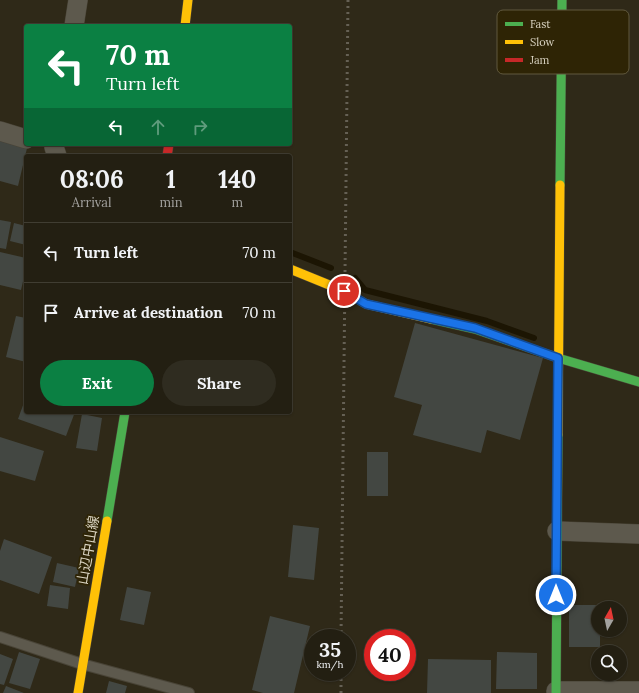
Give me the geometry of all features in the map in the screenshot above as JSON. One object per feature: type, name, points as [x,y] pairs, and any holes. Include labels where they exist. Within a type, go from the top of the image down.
[{"type":"street","points":[[74,24],[78,0]]},
{"type":"street","points":[[185,24],[188,0]]},
{"type":"street","points":[[562,0],[562,10]]},
{"type":"street","points":[[561,74],[556,692],[639,691]]},
{"type":"street","points":[[0,131],[24,138]]},
{"type":"street","points":[[292,270],[344,291],[366,304],[475,328],[558,358],[639,382]]},
{"type":"street","name":"山辺中山線","points":[[78,693],[125,414]]},
{"type":"street","points":[[557,531],[639,534]]},
{"type":"lane","points":[[0,637],[82,664],[189,693]]},
{"type":"building","points":[[0,137],[24,143],[24,146],[28,146],[26,154],[24,154],[24,161],[18,186],[0,181]]},
{"type":"building","points":[[0,220],[11,222],[6,249],[0,248]]},
{"type":"building","points":[[14,223],[24,226],[24,244],[10,241]]},
{"type":"building","points":[[0,252],[24,258],[24,277],[21,290],[0,285]]},
{"type":"building","points":[[16,316],[24,318],[24,362],[6,357]]},
{"type":"building","points":[[415,323],[543,358],[520,440],[487,430],[481,453],[413,435],[422,405],[394,397]]},
{"type":"building","points":[[24,402],[24,414],[74,414],[66,436],[18,419]]},
{"type":"building","points":[[82,414],[102,418],[97,451],[76,448]]},
{"type":"building","points":[[0,437],[44,451],[35,481],[0,471]]},
{"type":"building","points":[[367,452],[388,452],[388,496],[367,496]]},
{"type":"building","points":[[293,525],[319,528],[314,580],[288,577]]},
{"type":"building","points":[[4,539],[52,557],[39,594],[0,580],[0,551]]},
{"type":"building","points":[[57,563],[79,568],[75,587],[53,582]]},
{"type":"building","points":[[50,585],[70,588],[68,609],[47,606]]},
{"type":"building","points":[[127,587],[151,592],[144,625],[120,620]]},
{"type":"building","points":[[569,605],[591,605],[591,637],[600,637],[600,645],[591,645],[591,647],[569,647]]},
{"type":"building","points":[[270,616],[310,626],[309,629],[304,629],[304,651],[294,693],[263,693],[252,690]]},
{"type":"building","points":[[19,652],[40,659],[30,689],[9,683]]},
{"type":"building","points":[[497,652],[537,653],[537,689],[496,689]]},
{"type":"building","points":[[0,654],[13,659],[4,685],[0,684]]},
{"type":"building","points":[[428,659],[491,660],[491,693],[427,693]]},
{"type":"building","points":[[109,681],[127,686],[125,693],[106,693]]},
{"type":"building","points":[[6,686],[24,693],[3,693]]},
{"type":"waterway","points":[[292,253],[331,268]]},
{"type":"waterway","points":[[355,278],[365,290],[487,321],[534,338]]},
{"type":"railway","points":[[341,629],[348,0]]},
{"type":"railway","points":[[341,681],[341,693]]},
{"type":"traffic: fast","points":[[562,0],[562,10]]},
{"type":"traffic: fast","points":[[560,185],[561,74]]},
{"type":"traffic: fast","points":[[431,319],[475,329],[558,358],[639,382]]},
{"type":"traffic: fast","points":[[107,521],[125,414]]},
{"type":"traffic: fast","points":[[556,693],[558,435]]},
{"type":"traffic: slow","points":[[185,24],[188,0]]},
{"type":"traffic: slow","points":[[558,435],[560,185]]},
{"type":"traffic: slow","points":[[292,270],[344,291],[366,304],[431,319]]},
{"type":"traffic: slow","points":[[78,693],[107,521]]},
{"type":"traffic: jam","points":[[167,154],[169,146]]},
{"type":"route","points":[[344,291],[366,304],[475,328],[558,358],[556,595]]}]
